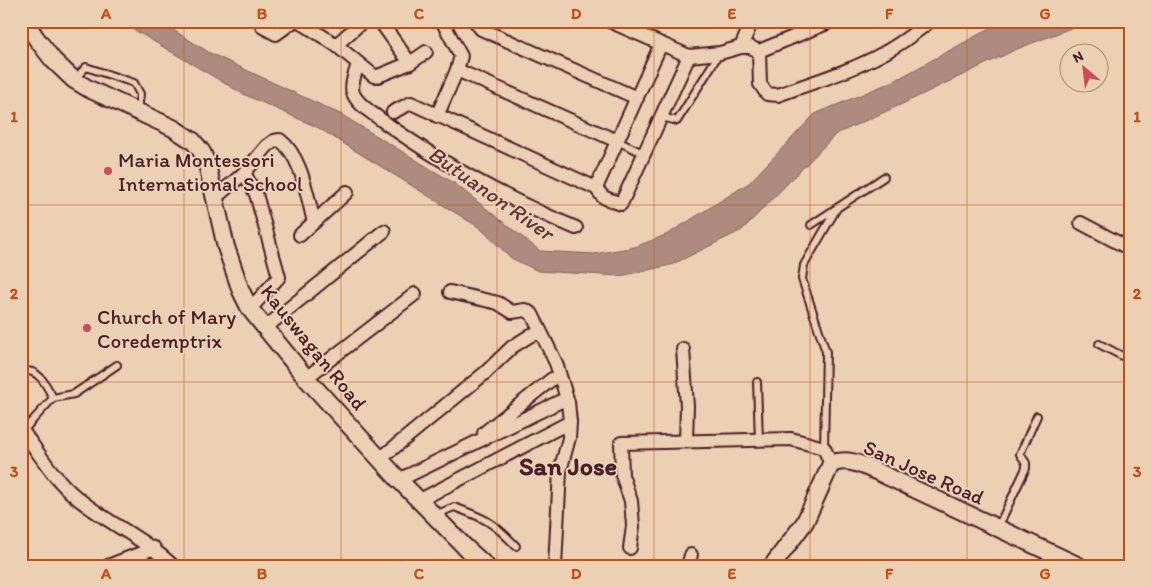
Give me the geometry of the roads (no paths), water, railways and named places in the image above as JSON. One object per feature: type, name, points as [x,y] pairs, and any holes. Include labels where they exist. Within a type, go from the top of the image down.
[{"type":"street","name":"Kauswagan Road","points":[[25,21],[53,60],[74,80],[172,128],[193,141],[202,152],[207,164],[229,256],[241,291],[250,308],[306,378],[399,480],[486,566]]},
{"type":"street","points":[[260,21],[263,27],[276,34],[294,21]]},
{"type":"street","points":[[299,21],[336,44],[374,76],[410,63],[426,52]]},
{"type":"street","points":[[336,44],[363,21]]},
{"type":"street","points":[[380,21],[410,63]]},
{"type":"street","points":[[437,116],[457,70],[461,54],[442,21]]},
{"type":"street","points":[[475,21],[481,29],[637,98]]},
{"type":"street","points":[[609,21],[689,56],[720,53],[741,47],[750,47],[759,51],[832,21]]},
{"type":"street","points":[[741,47],[752,21]]},
{"type":"street","points":[[801,35],[806,21]]},
{"type":"street","points":[[759,51],[760,84],[767,94],[778,95],[864,63],[898,44],[930,21]]},
{"type":"street","points":[[596,188],[661,44]]},
{"type":"street","points":[[393,112],[411,103],[596,188],[603,197],[621,204],[689,56]]},
{"type":"street","points":[[358,64],[352,90],[357,100],[370,111],[390,126],[475,179],[539,212],[576,228]]},
{"type":"street","points":[[457,70],[618,141]]},
{"type":"street","points":[[215,198],[244,173],[267,146],[274,140],[280,140],[288,146],[296,161],[314,222]]},
{"type":"street","points":[[244,173],[256,194],[279,278],[250,308]]},
{"type":"street","points":[[300,235],[347,192]]},
{"type":"street","points":[[1081,223],[1130,249]]},
{"type":"street","points":[[265,328],[384,231]]},
{"type":"street","points":[[450,292],[498,303],[512,312],[528,311],[532,314],[556,363],[568,402],[570,422],[569,438],[560,471],[555,566]]},
{"type":"street","points":[[306,378],[415,294]]},
{"type":"street","points":[[380,459],[485,373],[512,347],[531,335],[541,333]]},
{"type":"street","points":[[683,349],[687,406],[686,441]]},
{"type":"street","points":[[464,448],[552,379]]},
{"type":"street","points":[[534,394],[541,411]]},
{"type":"street","points":[[399,480],[561,401]]},
{"type":"street","points":[[420,500],[570,422]]},
{"type":"street","points":[[22,430],[43,461],[76,496],[108,520],[154,548],[173,566]]},
{"type":"street","points":[[630,548],[633,526],[632,512],[631,501],[622,475],[621,443],[791,439],[824,448],[831,464]]},
{"type":"street","name":"San Jose Road","points":[[772,566],[805,522],[831,464],[839,460],[849,461],[878,472],[1079,566]]},
{"type":"street","points":[[108,566],[154,548]]},
{"type":"lane","points":[[662,116],[676,121],[720,53]]},
{"type":"lane","points":[[74,80],[86,66],[134,83],[140,94],[137,112]]},
{"type":"lane","points":[[618,141],[645,154]]},
{"type":"lane","points":[[811,225],[884,177]]},
{"type":"lane","points":[[824,448],[826,352],[802,279],[804,265],[837,208]]},
{"type":"lane","points":[[1100,344],[1130,360]]},
{"type":"lane","points":[[22,430],[53,398],[74,394],[117,365]]},
{"type":"lane","points":[[21,373],[29,370],[36,373],[53,398]]},
{"type":"lane","points":[[757,382],[758,440]]},
{"type":"lane","points":[[998,528],[1026,468],[1026,463],[1020,454],[1037,416]]},
{"type":"lane","points":[[435,515],[454,507],[483,518],[499,529],[516,546]]},
{"type":"place","name":"Maria Montessori International School","points":[[108,171]]},
{"type":"place","name":"Church of Mary Coredemptrix","points":[[87,328]]},
{"type":"district","name":"San Jose","points":[[568,466]]},
{"type":"water label","name":"Butuanon River","points":[[491,193]]}]
